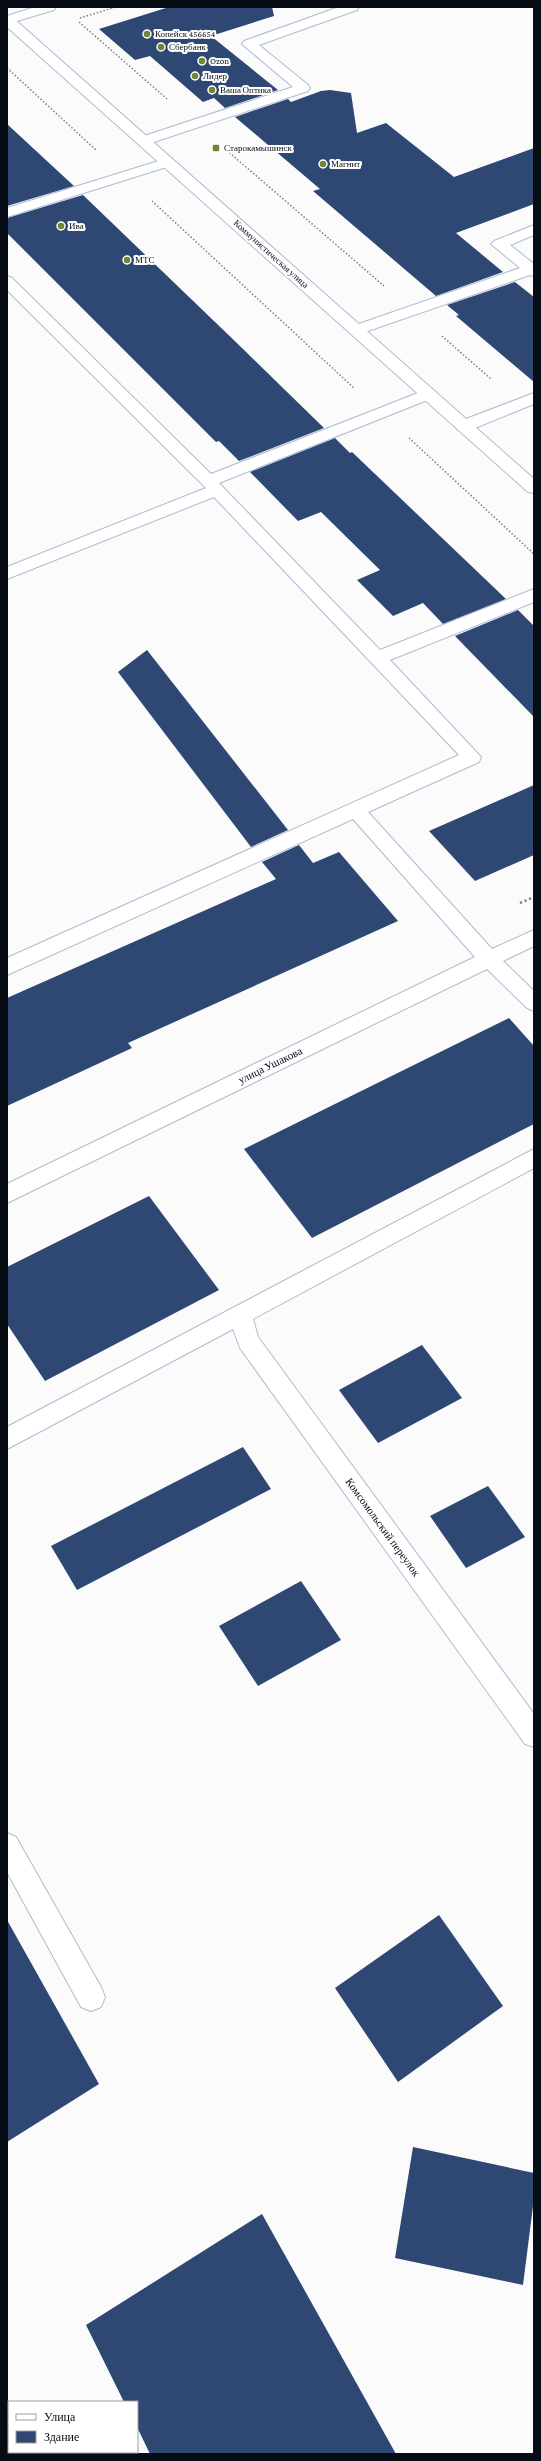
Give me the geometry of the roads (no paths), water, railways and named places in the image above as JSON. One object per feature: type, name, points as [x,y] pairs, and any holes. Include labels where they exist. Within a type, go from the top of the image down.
[{"type":"main road","points":[[7,20],[49,7]]},
{"type":"main road","points":[[143,141],[303,88],[249,44],[352,7]]},
{"type":"main road","name":"Коммунистическая улица","points":[[7,20],[534,488]]},
{"type":"main road","points":[[7,213],[168,162]]},
{"type":"main road","points":[[533,270],[499,244],[534,230]]},
{"type":"main road","points":[[356,330],[533,270]]},
{"type":"main road","points":[[7,281],[212,485],[472,757],[7,967]]},
{"type":"main road","points":[[7,573],[381,413],[429,394]]},
{"type":"main road","points":[[464,426],[527,401]]},
{"type":"main road","points":[[377,658],[534,595]]},
{"type":"main road","points":[[356,810],[489,959],[534,1003]]},
{"type":"main road","name":"улица Ушакова","points":[[7,1194],[534,937]]},
{"type":"main road","points":[[7,1439],[534,1158]]},
{"type":"main road","name":"Комсомольский переулок","points":[[240,1315],[248,1341],[534,1735]]},
{"type":"main road","points":[[7,1846],[91,1997]]},
{"type":"place","name":"Копейск 456654","points":[[147,34]]},
{"type":"place","name":"Сбербанк","points":[[161,47]]},
{"type":"place","name":"Ozon","points":[[202,61]]},
{"type":"place","name":"Лидер","points":[[195,76]]},
{"type":"place","name":"Ваша Оптика","points":[[212,90]]},
{"type":"place","name":"Старокамышинск","points":[[216,148]]},
{"type":"place","name":"Магнит","points":[[323,164]]},
{"type":"place","name":"Ива","points":[[61,226]]},
{"type":"place","name":"МТС","points":[[127,260]]}]
